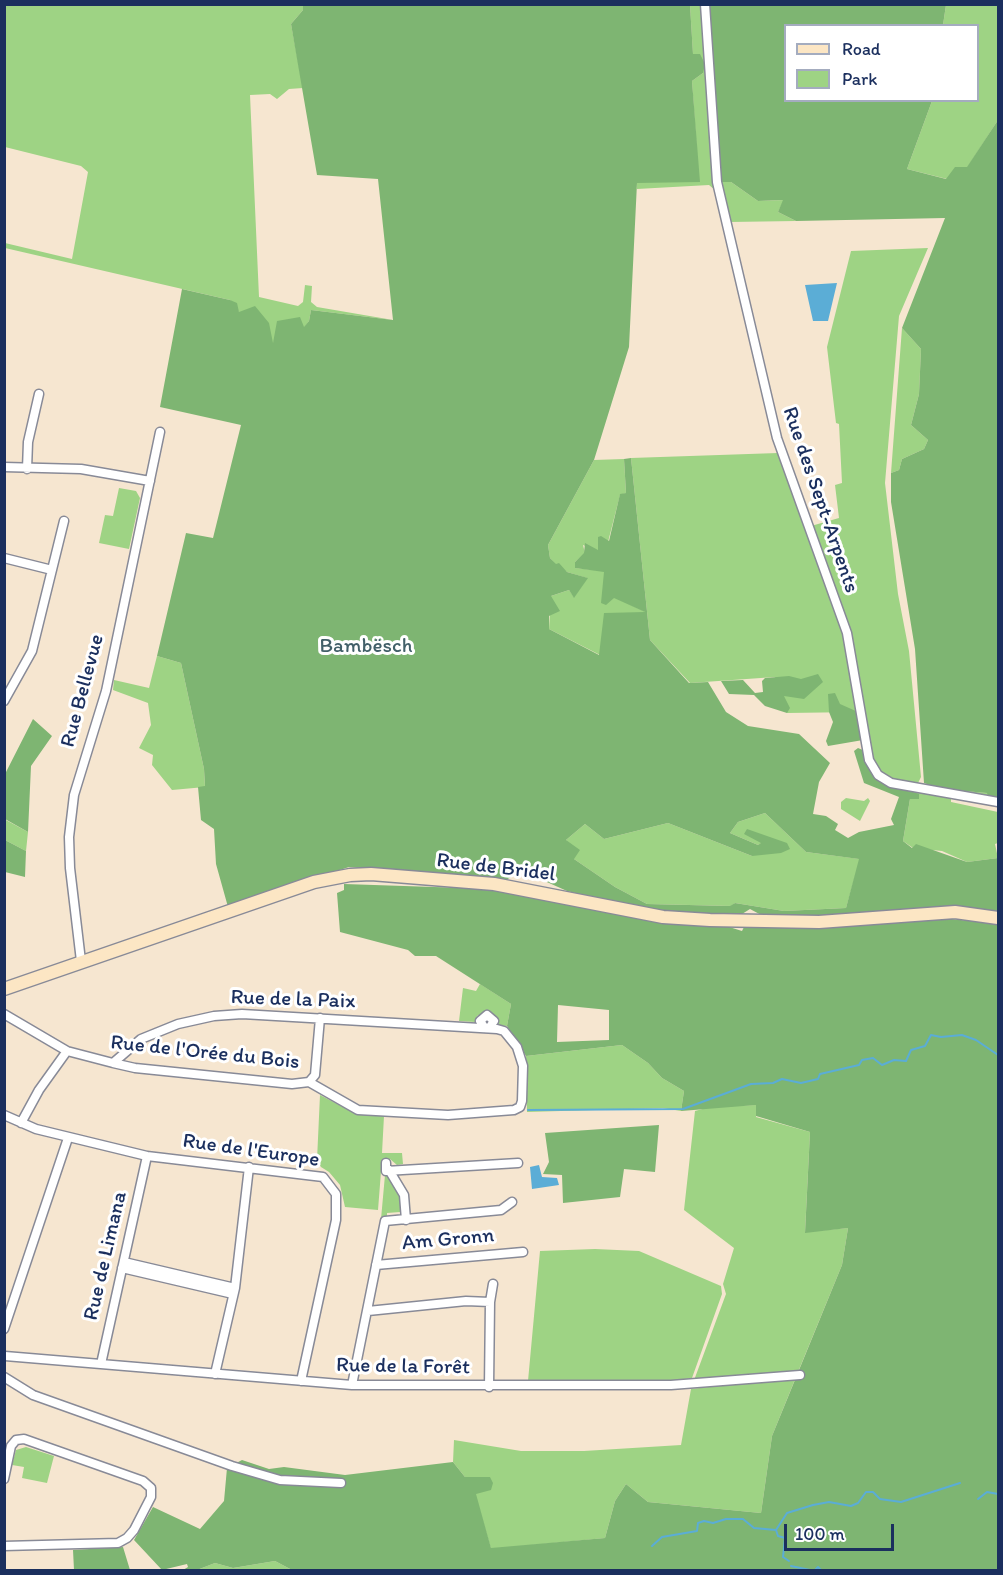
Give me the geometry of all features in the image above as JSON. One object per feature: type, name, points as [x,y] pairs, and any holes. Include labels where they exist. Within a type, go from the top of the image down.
[{"type":"main road","name":"Rue de Bridel","points":[[4,989],[314,882],[350,875],[371,874],[495,884],[547,892],[626,911],[686,919],[784,923],[955,912],[999,918]]},
{"type":"street","name":"Rue des Sept-Arpents","points":[[705,4],[717,182],[777,438],[847,633],[869,760],[878,775],[891,783],[999,802]]},
{"type":"street","points":[[27,469],[28,442],[39,394]]},
{"type":"street","name":"Rue Bellevue","points":[[81,961],[70,868],[69,837],[74,795],[106,691],[160,432]]},
{"type":"street","points":[[4,467],[81,469],[150,481]]},
{"type":"street","points":[[4,701],[32,651],[64,521]]},
{"type":"street","points":[[4,558],[52,570]]},
{"type":"street","name":"Rue de l'Orée du Bois","points":[[4,1014],[67,1051],[112,1063],[135,1068],[281,1083],[309,1082],[315,1075],[318,1066],[320,1018]]},
{"type":"street","name":"Rue de la Paix","points":[[112,1063],[141,1039],[194,1020],[242,1014],[487,1028],[504,1031],[521,1057],[522,1101],[514,1110],[448,1115],[358,1110],[309,1082]]},
{"type":"street","points":[[21,1123],[39,1090],[67,1051]]},
{"type":"street","name":"Rue de l'Europe","points":[[4,1115],[68,1138],[147,1156],[323,1177],[336,1194],[336,1220],[301,1381]]},
{"type":"street","points":[[4,1329],[68,1138]]},
{"type":"street","name":"Rue de Limana","points":[[100,1364],[147,1156]]},
{"type":"street","name":"Am Gronn","points":[[406,1220],[404,1195],[388,1166],[518,1163]]},
{"type":"street","points":[[215,1374],[234,1291],[249,1167]]},
{"type":"street","name":"Am Gronn","points":[[352,1385],[385,1221],[501,1210],[512,1202]]},
{"type":"street","name":"Am Gronn","points":[[376,1265],[523,1252]]},
{"type":"street","points":[[123,1265],[234,1291]]},
{"type":"street","points":[[489,1387],[490,1302],[493,1284]]},
{"type":"street","points":[[368,1311],[490,1302]]},
{"type":"street","name":"Rue de la Forêt","points":[[5,1356],[352,1385],[489,1387],[691,1385],[800,1375]]},
{"type":"street","points":[[4,1377],[33,1395],[250,1471],[280,1480],[341,1483]]},
{"type":"street","points":[[4,1545],[118,1543],[134,1530],[151,1497],[151,1488],[143,1481],[24,1439],[16,1440],[11,1446],[5,1475]]},
{"type":"green space","points":[[4,5],[303,5],[303,10],[291,24],[303,88],[289,89],[277,99],[270,94],[250,95],[259,297],[298,306],[303,302],[305,285],[312,286],[311,302],[317,307],[393,320],[311,310],[309,321],[304,328],[276,336],[273,344],[239,312],[230,300],[5,248],[5,243],[72,259],[88,172],[81,166],[5,147]]},
{"type":"green space","name":"Bambësch","points":[[303,5],[690,5],[693,54],[700,54],[705,64],[703,73],[692,81],[700,182],[637,183],[629,347],[594,460],[548,545],[550,558],[556,564],[559,563],[567,572],[588,578],[574,598],[569,590],[551,596],[560,611],[549,616],[549,629],[599,655],[604,613],[645,612],[614,598],[606,605],[601,603],[604,572],[575,568],[575,562],[584,553],[585,543],[598,550],[598,537],[601,536],[609,541],[620,494],[626,493],[624,459],[631,458],[650,640],[689,683],[708,682],[726,712],[748,726],[799,734],[830,763],[819,782],[813,814],[826,816],[838,824],[835,830],[848,838],[859,832],[894,825],[891,819],[899,797],[864,783],[854,751],[858,748],[865,751],[867,762],[877,779],[919,794],[919,799],[910,799],[903,841],[912,848],[916,844],[967,862],[998,858],[998,913],[955,906],[819,917],[763,916],[750,909],[742,914],[714,913],[706,916],[628,906],[567,891],[520,870],[509,871],[511,877],[506,880],[349,867],[228,907],[216,864],[214,829],[201,820],[198,787],[205,786],[204,769],[181,663],[157,656],[186,533],[213,538],[241,425],[160,407],[182,289],[230,300],[237,303],[239,312],[255,306],[269,323],[273,343],[277,321],[300,317],[304,327],[309,321],[311,310],[393,320],[378,179],[317,175],[291,24],[303,10]],"holes":[[[765,813],[806,852],[859,859],[846,908],[784,911],[735,903],[730,906],[647,904],[615,887],[574,859],[580,850],[566,840],[585,824],[604,839],[668,823],[752,856],[781,853],[790,849],[787,843],[747,829],[744,834],[761,843],[758,845],[730,833],[738,822]]]},
{"type":"green space","points":[[690,5],[705,5],[731,182],[758,201],[784,200],[778,212],[796,221],[730,222],[781,439],[812,521],[811,526],[839,518],[835,485],[842,483],[839,424],[836,423],[827,347],[851,251],[928,248],[899,316],[885,483],[898,594],[909,651],[921,777],[918,783],[941,789],[988,793],[988,796],[951,794],[951,802],[998,812],[998,843],[995,844],[998,858],[967,862],[942,851],[913,848],[903,841],[910,799],[877,779],[871,772],[866,762],[858,712],[787,713],[775,677],[690,683],[650,640],[631,458],[778,453],[715,190],[709,185],[637,189],[637,182],[699,182],[692,81],[703,73],[693,55]]},
{"type":"green space","points":[[705,5],[946,5],[943,24],[784,24],[784,102],[932,102],[907,169],[946,179],[955,167],[967,167],[998,120],[998,798],[988,796],[987,793],[941,789],[924,783],[915,649],[891,502],[891,473],[899,470],[902,459],[924,449],[928,440],[911,425],[919,394],[921,349],[902,328],[945,218],[796,221],[778,212],[783,200],[758,201],[731,182],[717,182]]},
{"type":"green space","points":[[946,5],[998,5],[998,120],[967,168],[947,179],[907,169],[932,102],[979,102],[979,24],[943,24]]},
{"type":"green space","points":[[902,328],[921,349],[919,394],[911,425],[928,440],[924,449],[902,459],[899,470],[891,473]]},
{"type":"green space","points":[[624,459],[626,493],[620,495],[608,542],[598,551],[583,545],[585,553],[575,562],[575,568],[604,571],[614,597],[646,612],[600,655],[549,629],[551,596],[569,590],[574,597],[587,578],[567,572],[556,565],[550,558],[548,545],[594,460]]},
{"type":"green space","points":[[119,488],[136,491],[140,498],[129,549],[99,543],[105,515],[113,516]]},
{"type":"green space","points":[[157,656],[181,663],[204,769],[205,787],[172,790],[152,765],[153,755],[139,748],[151,725],[148,703],[113,690],[114,680],[149,688]]},
{"type":"green space","points":[[818,674],[823,682],[804,699],[784,696],[790,708],[787,713],[765,706],[754,695],[729,694],[721,681],[743,680],[755,693],[763,692],[762,681],[765,678],[789,676],[801,679]]},
{"type":"green space","points":[[835,693],[840,704],[858,712],[863,740],[828,746],[826,741],[833,722],[829,712],[828,694]]},
{"type":"green space","points":[[33,719],[52,736],[31,766],[28,832],[5,819],[4,776]]},
{"type":"green space","points":[[846,798],[864,801],[868,798],[870,801],[860,821],[841,809],[841,802]]},
{"type":"green space","points":[[765,813],[806,852],[860,859],[846,908],[784,911],[735,903],[731,906],[647,904],[615,887],[574,859],[566,840],[585,824],[604,839],[668,823],[752,856],[762,843],[758,845],[730,833],[738,822]]},
{"type":"green space","points":[[4,819],[28,832],[26,851],[5,840]]},
{"type":"green space","points":[[5,840],[26,851],[25,877],[5,872]]},
{"type":"green space","points":[[344,884],[494,889],[662,922],[726,926],[742,931],[744,927],[821,928],[933,917],[998,924],[998,1570],[292,1570],[275,1561],[233,1568],[215,1563],[197,1570],[183,1570],[188,1567],[187,1564],[162,1570],[134,1540],[153,1507],[200,1529],[224,1501],[227,1468],[242,1460],[269,1469],[284,1467],[345,1475],[453,1462],[465,1477],[490,1477],[493,1483],[491,1490],[476,1494],[491,1548],[605,1538],[615,1501],[626,1484],[648,1502],[761,1513],[772,1436],[842,1265],[848,1228],[805,1233],[810,1132],[756,1116],[756,1105],[681,1111],[684,1091],[662,1078],[648,1063],[622,1045],[526,1056],[507,1026],[511,1004],[436,956],[415,956],[408,950],[340,932],[337,893],[344,890]],"holes":[[[558,1005],[609,1010],[609,1040],[557,1042]]]},
{"type":"green space","points":[[480,984],[511,1004],[507,1026],[498,1025],[496,1016],[487,1012],[477,1016],[475,1022],[459,1021],[463,988],[476,991]]},
{"type":"green space","points":[[622,1045],[648,1063],[662,1078],[684,1091],[681,1111],[663,1108],[527,1112],[526,1056]]},
{"type":"green space","points":[[320,1095],[356,1114],[384,1116],[382,1153],[402,1153],[403,1164],[397,1165],[390,1159],[382,1159],[378,1210],[345,1207],[340,1185],[317,1160]]},
{"type":"green space","points":[[756,1105],[756,1117],[810,1132],[805,1232],[848,1228],[842,1265],[798,1372],[693,1383],[726,1294],[723,1284],[734,1248],[684,1210],[695,1111],[710,1107]]},
{"type":"green space","points":[[659,1125],[655,1172],[624,1169],[620,1197],[563,1203],[562,1175],[543,1174],[549,1162],[545,1133]]},
{"type":"green space","points":[[385,1175],[388,1175],[401,1196],[403,1216],[400,1216],[400,1212],[387,1213],[387,1219],[381,1219]]},
{"type":"green space","points":[[595,1249],[639,1251],[721,1286],[722,1294],[692,1378],[684,1383],[528,1381],[540,1251]]},
{"type":"green space","points":[[796,1377],[772,1436],[761,1513],[648,1502],[626,1484],[615,1501],[605,1538],[491,1549],[475,1494],[489,1477],[465,1477],[453,1462],[454,1440],[521,1451],[584,1451],[681,1445],[691,1389]]},
{"type":"green space","points":[[26,1447],[54,1456],[47,1483],[22,1478],[24,1467],[12,1465],[16,1450]]},
{"type":"green space","points":[[123,1547],[130,1570],[74,1570],[73,1550]]},
{"type":"green space","points":[[275,1561],[292,1570],[197,1570],[215,1563],[233,1568]]},
{"type":"water","points":[[837,283],[828,321],[813,321],[805,285]]},
{"type":"water","points":[[539,1165],[542,1177],[557,1178],[559,1185],[532,1189],[530,1167]]},
{"type":"waterway","points":[[528,1110],[683,1109],[751,1084],[773,1083],[782,1079],[801,1083],[818,1079],[820,1074],[859,1065],[862,1060],[873,1058],[882,1065],[894,1060],[906,1061],[911,1050],[925,1046],[931,1035],[941,1037],[962,1035],[976,1040],[998,1055]]},
{"type":"waterway","points":[[652,1546],[662,1537],[697,1531],[698,1523],[704,1521],[713,1523],[726,1519],[743,1519],[754,1528],[776,1530],[787,1513],[813,1505],[829,1502],[851,1506],[858,1503],[866,1492],[873,1492],[880,1499],[901,1502],[960,1483]]},
{"type":"waterway","points":[[978,1499],[987,1492],[998,1494]]},
{"type":"waterway","points":[[776,1530],[778,1536],[785,1538],[783,1557],[789,1561]]},
{"type":"waterway","points":[[791,1566],[810,1570]]},
{"type":"waterway","points":[[815,1570],[818,1567],[821,1570]]}]
